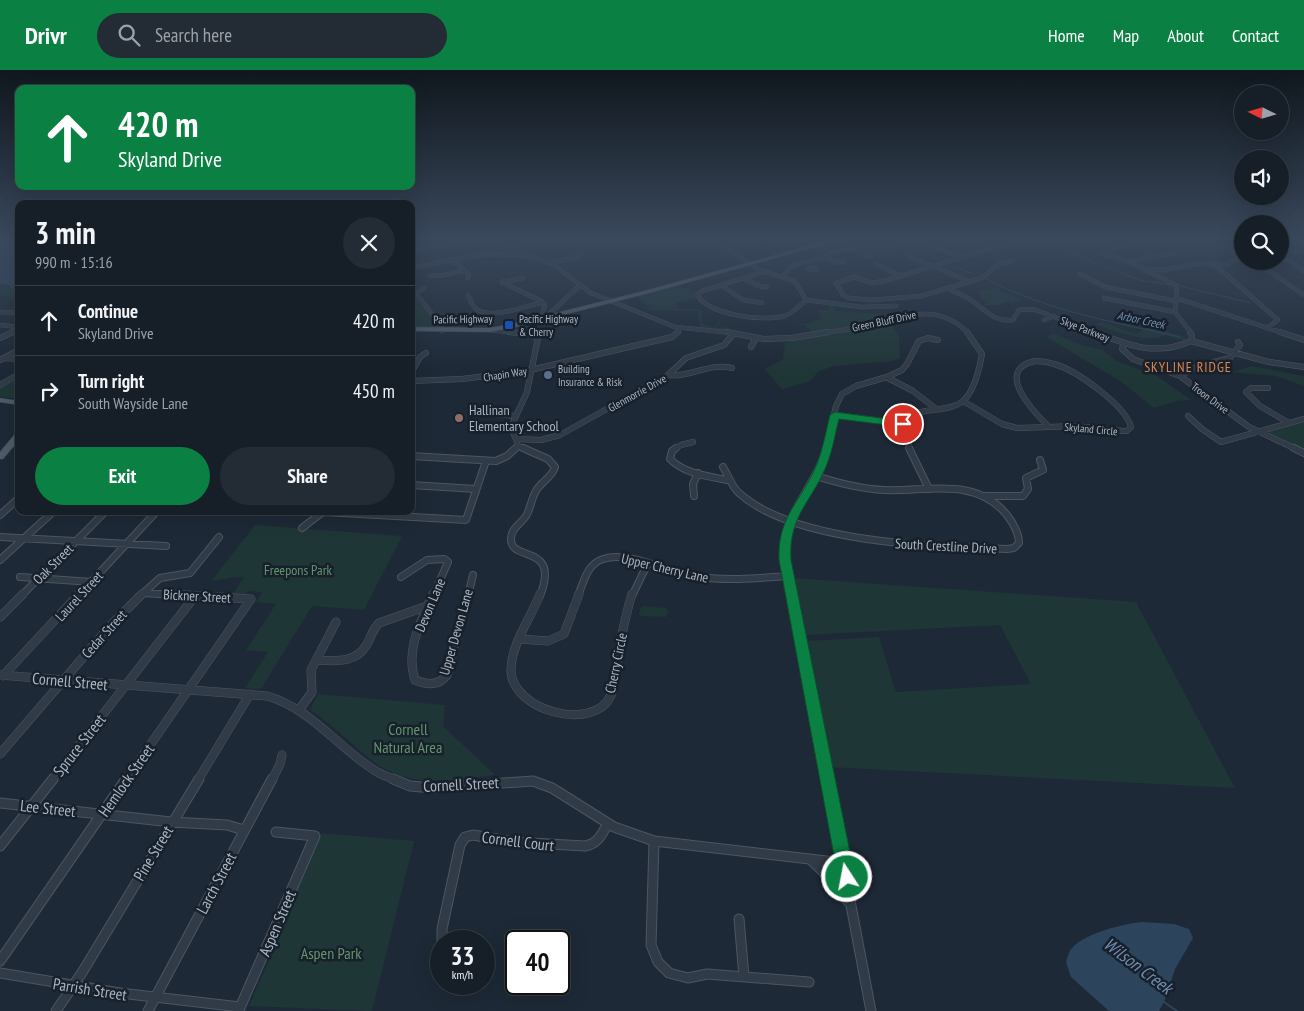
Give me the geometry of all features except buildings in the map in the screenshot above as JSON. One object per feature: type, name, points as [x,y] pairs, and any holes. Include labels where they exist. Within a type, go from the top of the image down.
[{"type":"main road","name":"Pacific Highway","points":[[415,329],[509,330],[552,316],[674,284]]},
{"type":"main road","points":[[0,400],[15,402]]},
{"type":"main road","points":[[0,457],[15,440]]},
{"type":"street","points":[[506,284],[543,302]]},
{"type":"street","points":[[577,284],[609,301],[680,328],[734,333]]},
{"type":"street","points":[[727,284],[702,290],[697,294],[697,297],[730,314],[752,319],[782,317],[790,314],[806,300],[874,308],[896,306]]},
{"type":"street","points":[[755,284],[767,288]]},
{"type":"street","points":[[798,284],[806,300]]},
{"type":"street","points":[[837,284],[845,297],[869,300],[920,296],[959,284]]},
{"type":"street","points":[[1096,284],[1176,299],[1304,340]]},
{"type":"street","points":[[1176,284],[1178,287],[1176,312],[1192,333],[1191,340],[1269,362],[1304,368]]},
{"type":"street","points":[[1236,284],[1278,320],[1268,328]]},
{"type":"street","points":[[1290,284],[1304,295]]},
{"type":"street","points":[[543,302],[545,305],[542,315],[545,318],[579,286]]},
{"type":"street","points":[[720,286],[743,300],[762,303]]},
{"type":"street","points":[[424,288],[416,293],[442,330]]},
{"type":"street","name":"Skye Parkway","points":[[946,288],[967,297],[998,320],[1012,320],[1016,312],[1024,309],[1036,310],[1124,343],[1150,348],[1168,348],[1182,346],[1191,340]]},
{"type":"street","points":[[468,295],[474,308],[494,313],[543,302]]},
{"type":"street","points":[[1104,298],[1176,312]]},
{"type":"street","points":[[0,312],[15,313]]},
{"type":"street","name":"Green Bluff Drive","points":[[734,333],[756,338],[791,338],[865,326],[920,313],[945,316],[961,325],[982,354],[981,362],[968,394],[963,401]]},
{"type":"street","points":[[722,318],[730,314]]},
{"type":"street","points":[[1044,320],[1054,316]]},
{"type":"street","points":[[0,325],[15,327]]},
{"type":"street","name":"Chapin Way","points":[[415,381],[467,379],[531,370],[672,337],[680,328]]},
{"type":"street","points":[[0,338],[15,330]]},
{"type":"street","points":[[509,330],[532,334],[538,338],[525,397],[515,416],[511,429],[517,442],[548,459],[555,467],[552,474],[536,490],[527,516],[514,529],[511,536],[514,546],[525,554],[541,559],[545,563],[546,569],[545,582],[540,599],[519,639]]},
{"type":"street","points":[[1084,335],[1092,331]]},
{"type":"street","name":"Glenmorrie Drive","points":[[517,442],[556,437],[668,376],[686,358],[720,347],[734,333]]},
{"type":"street","points":[[751,347],[756,338]]},
{"type":"street","points":[[872,1011],[788,576],[784,542],[791,520],[824,458],[837,401],[844,393],[859,386],[888,378],[903,369],[908,364],[919,341],[928,338],[938,340]]},
{"type":"street","points":[[1180,376],[1188,374],[1194,368],[1202,365],[1229,359],[1240,345],[1238,342]]},
{"type":"street","name":"Troon Drive","points":[[1124,343],[1122,349],[1129,357],[1180,376],[1257,432],[1304,453]]},
{"type":"street","points":[[1,358],[15,352]]},
{"type":"street","points":[[415,366],[420,357],[426,353]]},
{"type":"street","points":[[1,358],[15,359]]},
{"type":"street","points":[[1288,359],[1294,366]]},
{"type":"street","name":"Skyland Circle","points":[[963,401],[1007,426],[1022,429],[1074,426],[1127,431],[1131,427],[1128,420],[1107,397],[1072,372],[1048,362],[1022,364],[1018,369],[1017,376],[1021,394],[1034,412],[1050,427]]},
{"type":"street","points":[[668,376],[683,376],[712,365],[732,368]]},
{"type":"street","points":[[0,385],[15,376]]},
{"type":"street","points":[[888,378],[913,391],[935,408]]},
{"type":"street","points":[[1268,388],[1251,388],[1246,392],[1250,398],[1289,423]]},
{"type":"street","points":[[929,489],[908,444],[907,424],[918,412],[951,406],[963,401]]},
{"type":"street","points":[[476,412],[515,416]]},
{"type":"street","points":[[835,415],[907,424]]},
{"type":"street","points":[[1188,416],[1204,431],[1221,442],[1304,418]]},
{"type":"street","points":[[415,456],[486,461],[503,458],[517,442]]},
{"type":"street","points":[[693,442],[674,449],[670,453],[670,459],[678,466],[727,480]]},
{"type":"street","points":[[984,496],[1023,496],[1028,489],[1026,478],[1045,472],[1040,460]]},
{"type":"street","points":[[377,515],[466,520],[486,461]]},
{"type":"street","points":[[723,467],[727,480],[737,491],[759,508],[791,520]]},
{"type":"street","points":[[694,496],[693,484],[698,473]]},
{"type":"street","name":"South Crestline Drive","points":[[791,520],[827,532],[878,542],[1000,549],[1014,548],[1020,540],[1003,509],[984,496],[966,490],[872,488],[816,476]]},
{"type":"street","points":[[415,485],[476,489]]},
{"type":"street","points":[[0,515],[15,502]]},
{"type":"street","points":[[0,560],[50,515]]},
{"type":"street","name":"Oak Street","points":[[0,617],[102,515]]},
{"type":"street","name":"Laurel Street","points":[[1,677],[153,515]]},
{"type":"street","points":[[302,528],[320,515]]},
{"type":"street","points":[[0,537],[166,546]]},
{"type":"street","name":"Cedar Street","points":[[0,754],[110,626],[156,580],[163,575],[185,576],[190,573],[219,537]]},
{"type":"street","name":"Upper Cherry Lane","points":[[519,639],[544,642],[555,640],[564,634],[588,570],[596,562],[615,557],[684,575],[716,579],[736,580],[788,576]]},
{"type":"street","name":"Devon Lane","points":[[401,577],[427,560],[439,558],[447,560],[448,564],[427,606],[410,657],[411,671]]},
{"type":"street","name":"Cherry Circle","points":[[519,639],[511,663],[511,671],[516,688],[529,702],[542,708],[571,714],[583,714],[604,706],[611,696],[625,619],[634,589],[647,565]]},
{"type":"street","name":"Upper Devon Lane","points":[[411,671],[414,680],[418,682],[436,684],[445,679],[472,575]]},
{"type":"street","points":[[20,577],[92,582]]},
{"type":"street","name":"Bickner Street","points":[[143,593],[251,599]]},
{"type":"street","name":"Spruce Street","points":[[0,846],[195,596]]},
{"type":"street","name":"Hemlock Street","points":[[0,961],[251,599]]},
{"type":"street","points":[[316,660],[342,661],[355,658],[364,650],[374,628],[379,623],[427,606]]},
{"type":"street","points":[[299,710],[312,692],[310,676],[316,660],[336,622]]},
{"type":"street","name":"Cornell Street","points":[[1,677],[267,696],[282,700],[299,710],[375,771],[404,784],[421,788],[433,788],[519,780],[533,781],[552,788],[629,834],[654,841],[844,863]]},
{"type":"street","name":"Pine Street","points":[[56,1011],[83,971],[171,822],[250,694]]},
{"type":"street","name":"Larch Street","points":[[148,1011],[280,764],[282,755]]},
{"type":"street","name":"Lee Street","points":[[0,803],[171,822],[227,825],[244,830]]},
{"type":"street","name":"Cornell Court","points":[[442,930],[460,845],[466,836],[569,847],[584,846],[593,845],[598,841],[608,823]]},
{"type":"street","name":"Aspen Street","points":[[239,1009],[315,836],[276,832]]},
{"type":"street","points":[[654,841],[651,945],[658,962],[676,976],[688,978],[708,974],[809,982]]},
{"type":"street","points":[[810,859],[831,879],[852,906]]},
{"type":"street","points":[[739,918],[744,977]]},
{"type":"street","name":"Parrish Street","points":[[0,973],[71,987],[239,1009]]},
{"type":"green space","points":[[0,284],[9,285],[15,289],[15,302],[12,299],[0,295]]},
{"type":"green space","points":[[678,286],[696,292],[694,295],[695,299],[677,302],[678,309],[698,309],[705,312],[701,314],[703,324],[715,327],[719,320],[721,321],[717,328],[728,327],[731,331],[701,328],[697,311],[651,311],[637,296]]},
{"type":"green space","points":[[994,288],[1023,300],[1012,301],[1021,307],[1009,301],[999,305],[987,305],[977,291]]},
{"type":"green space","points":[[415,295],[441,328],[415,327]]},
{"type":"green space","points":[[827,304],[832,305],[836,311],[884,314],[899,336],[900,358],[893,361],[833,366],[818,372],[810,381],[782,389],[764,369],[783,360],[785,342],[792,341],[790,337],[811,332],[805,325],[794,324],[811,323],[821,318],[818,310],[830,310]]},
{"type":"green space","points":[[1160,319],[1163,320],[1161,322],[1168,332],[1187,337],[1184,341],[1166,335],[1148,338],[1130,336],[1095,324],[1101,322],[1136,334]]},
{"type":"green space","points":[[1053,333],[1085,346],[1101,349],[1117,361],[1157,376],[1191,400],[1177,401],[1154,408],[1120,381],[1046,337]]},
{"type":"green space","points":[[1252,366],[1304,376],[1304,386],[1276,376],[1231,372]]},
{"type":"green space","points":[[15,377],[15,399],[0,397],[0,386]]},
{"type":"green space","points":[[1304,421],[1304,451],[1266,433],[1270,431]]},
{"type":"green space","name":"Freepons Park","points":[[255,525],[402,536],[364,610],[312,606],[261,689],[245,688],[268,652],[246,650],[276,604],[256,602],[262,592],[248,591],[245,596],[232,595],[244,577],[212,580]]},
{"type":"green space","points":[[794,578],[1136,602],[1235,788],[829,767],[806,641],[879,637],[896,692],[1031,684],[1000,625],[805,635]]},
{"type":"green space","points":[[643,606],[666,608],[668,611],[666,617],[641,616],[639,614]]},
{"type":"green space","name":"Cornell Natural Area","points":[[318,694],[445,705],[443,726],[495,775],[430,780],[415,779],[385,769],[310,710]]},
{"type":"green space","name":"Aspen Park","points":[[322,833],[414,841],[372,1011],[249,1006],[277,942],[287,910]]},
{"type":"water","points":[[0,284],[15,284],[15,289],[12,289],[9,285]]},
{"type":"water","points":[[1142,922],[1174,924],[1189,929],[1193,938],[1175,969],[1159,1011],[1109,1011],[1071,977],[1066,962],[1068,955],[1071,949],[1086,938],[1115,927]]},
{"type":"waterway","name":"Arbor Creek","points":[[997,284],[1033,299],[1081,314],[1180,337]]},
{"type":"waterway","points":[[1165,284],[1172,285]]},
{"type":"waterway","points":[[1181,286],[1251,303]]},
{"type":"waterway","name":"Wilson Creek","points":[[1164,1002],[1177,1011]]},
{"type":"place","name":"Pacific Highway & Cherry","points":[[509,325]]},
{"type":"place","name":"Building Insurance & Risk","points":[[548,375]]},
{"type":"place","name":"Hallinan Elementary School","points":[[459,418]]},
{"type":"district","name":"SKYLINE RIDGE","points":[[1188,367]]},
{"type":"route","points":[[847,877],[785,560],[784,542],[791,520],[822,464],[835,415],[903,424]]}]
